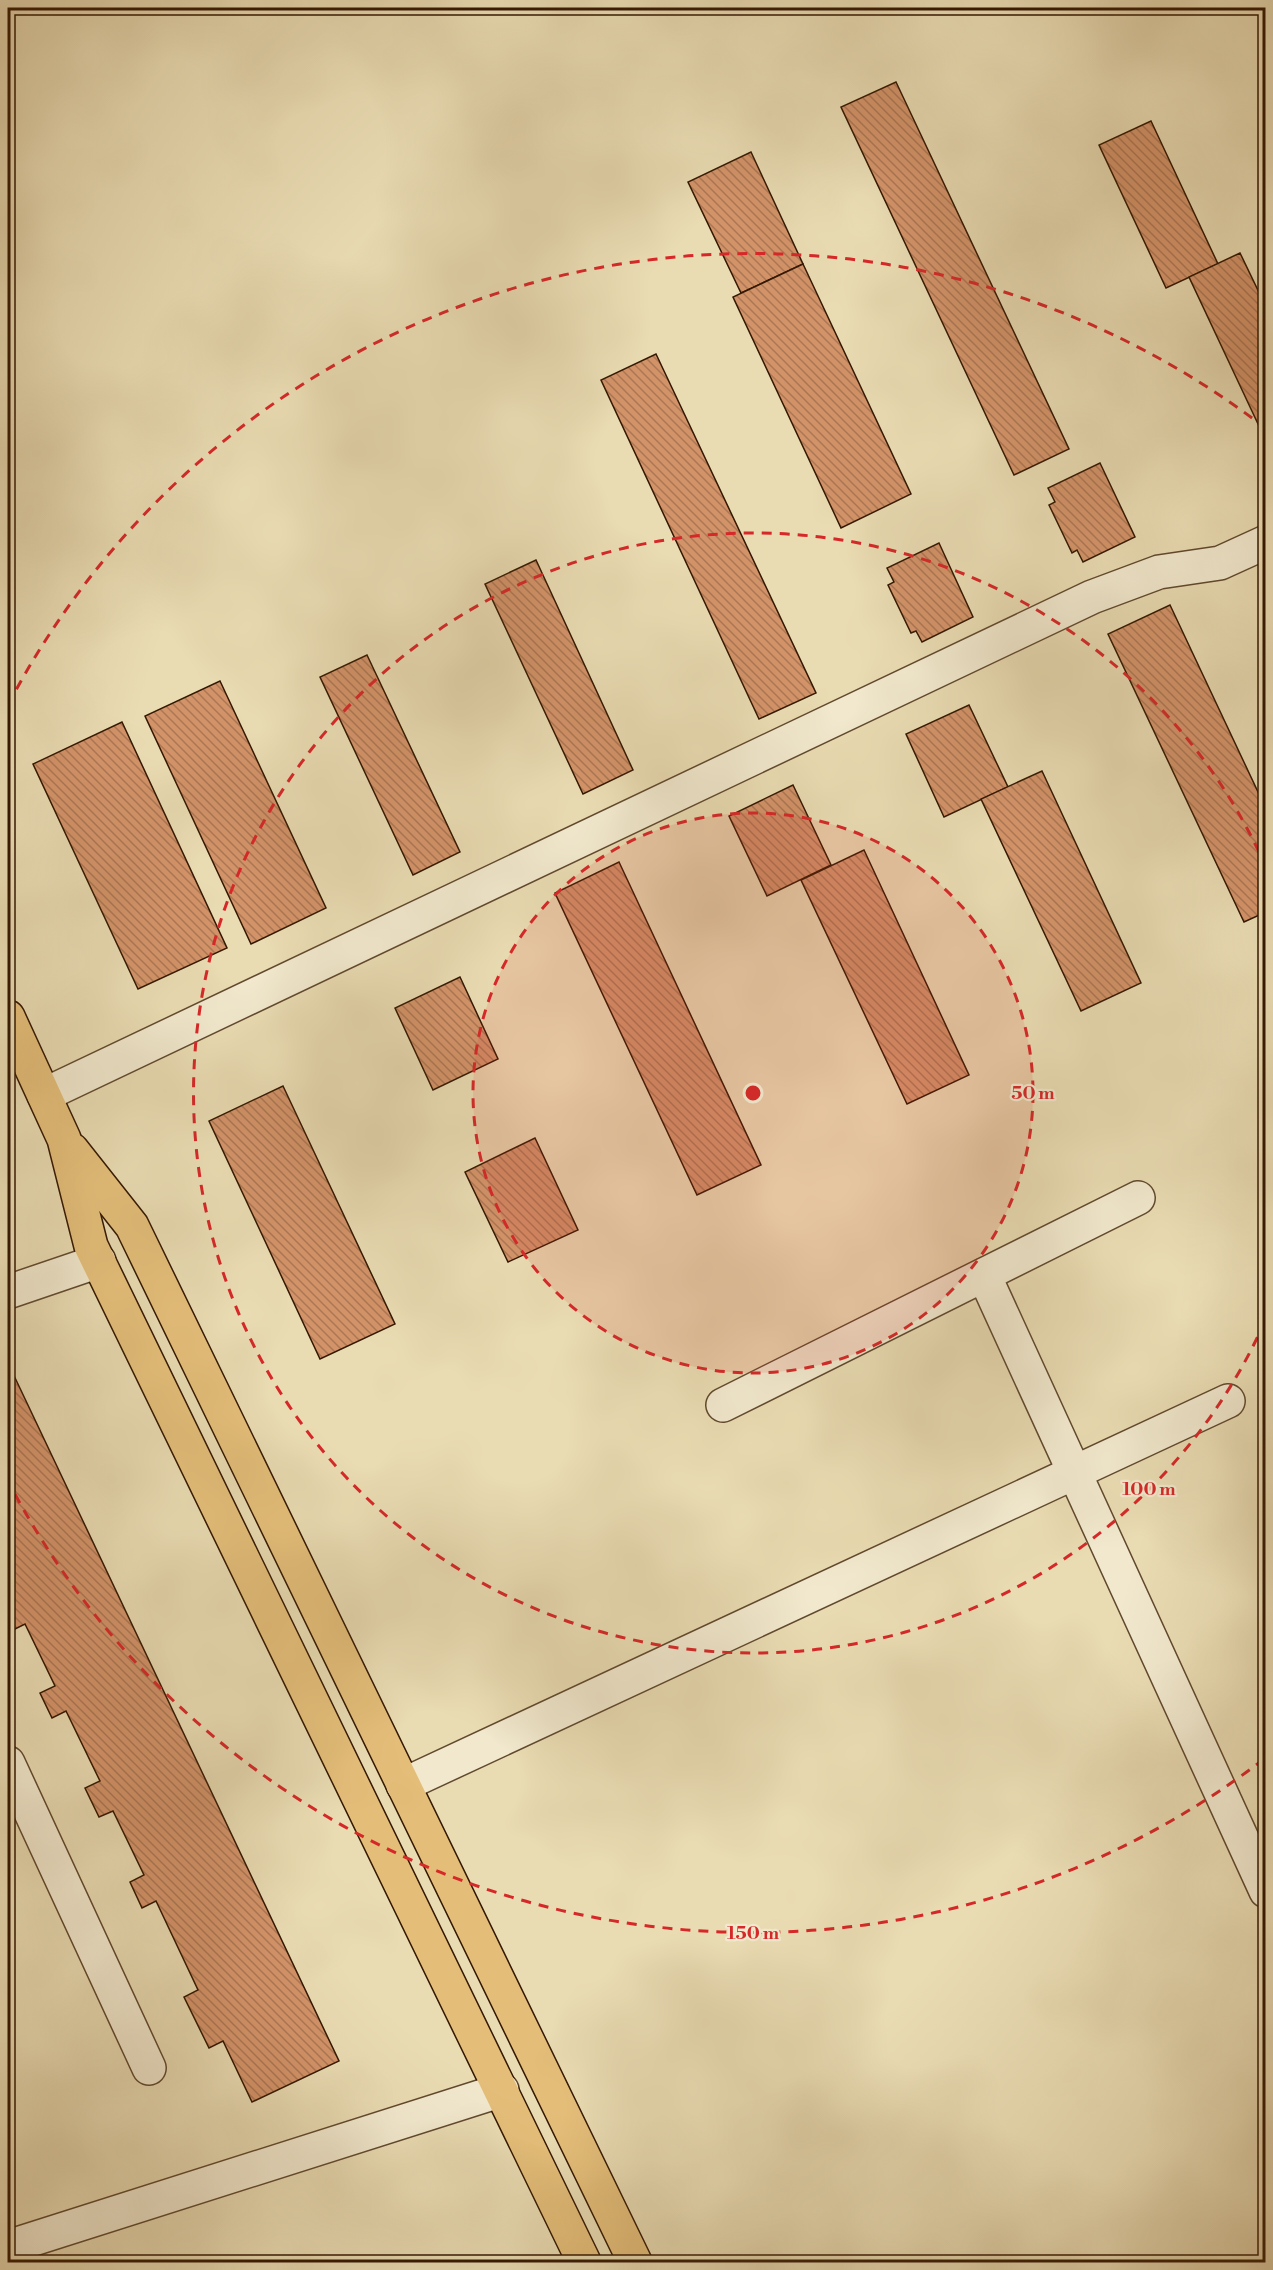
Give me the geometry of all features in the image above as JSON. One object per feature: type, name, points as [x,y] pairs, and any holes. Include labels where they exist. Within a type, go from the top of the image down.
[{"type":"main road","points":[[8,1017],[64,1139],[92,1246],[584,2262]]},
{"type":"main road","points":[[64,1139],[132,1226],[635,2262]]},
{"type":"street","points":[[44,1095],[1092,597],[1159,572],[1220,563],[1266,542]]},
{"type":"street","points":[[723,1405],[1138,1198]]},
{"type":"street","points":[[8,1292],[99,1261]]},
{"type":"street","points":[[984,1275],[1266,1891]]},
{"type":"street","points":[[403,1785],[1228,1401]]},
{"type":"street","points":[[8,1763],[149,2068]]},
{"type":"street","points":[[18,2251],[502,2090]]},
{"type":"building","points":[[896,82],[1069,449],[1014,475],[841,107]]},
{"type":"building","points":[[1151,121],[1218,264],[1166,288],[1099,145]]},
{"type":"building","points":[[751,152],[803,264],[741,293],[688,182]]},
{"type":"building","points":[[1240,253],[1266,307],[1266,441],[1189,277]]},
{"type":"building","points":[[803,264],[911,494],[841,528],[733,297]]},
{"type":"building","points":[[656,354],[816,693],[759,719],[601,380]]},
{"type":"building","points":[[1100,463],[1135,537],[1083,562],[1077,550],[1072,553],[1049,505],[1055,502],[1048,488]]},
{"type":"building","points":[[939,543],[973,617],[922,642],[916,631],[911,633],[888,585],[894,582],[887,568]]},
{"type":"building","points":[[536,560],[633,770],[583,794],[485,584]]},
{"type":"building","points":[[1170,605],[1266,809],[1266,912],[1244,922],[1108,634]]},
{"type":"building","points":[[367,655],[460,852],[413,875],[320,677]]},
{"type":"building","points":[[220,681],[326,908],[251,944],[145,716]]},
{"type":"building","points":[[969,705],[1008,787],[944,817],[906,734]]},
{"type":"building","points":[[122,722],[227,948],[138,989],[33,764]]},
{"type":"building","points":[[1042,771],[1141,983],[1081,1011],[981,799]]},
{"type":"building","points":[[793,785],[831,865],[767,896],[729,816]]},
{"type":"building","points":[[864,850],[969,1075],[907,1104],[801,880]]},
{"type":"building","points":[[619,862],[761,1165],[697,1195],[555,893]]},
{"type":"building","points":[[460,977],[498,1059],[433,1090],[395,1008]]},
{"type":"building","points":[[283,1086],[395,1324],[320,1359],[209,1121]]},
{"type":"building","points":[[535,1138],[578,1230],[508,1262],[465,1172]]},
{"type":"building","points":[[8,1363],[339,2061],[252,2102],[223,2041],[209,2048],[184,1997],[198,1990],[156,1901],[142,1908],[130,1882],[144,1875],[113,1811],[99,1817],[85,1788],[100,1781],[66,1711],[52,1718],[40,1693],[55,1686],[25,1624],[11,1631],[8,1625],[8,1596],[11,1594],[8,1587]]}]
